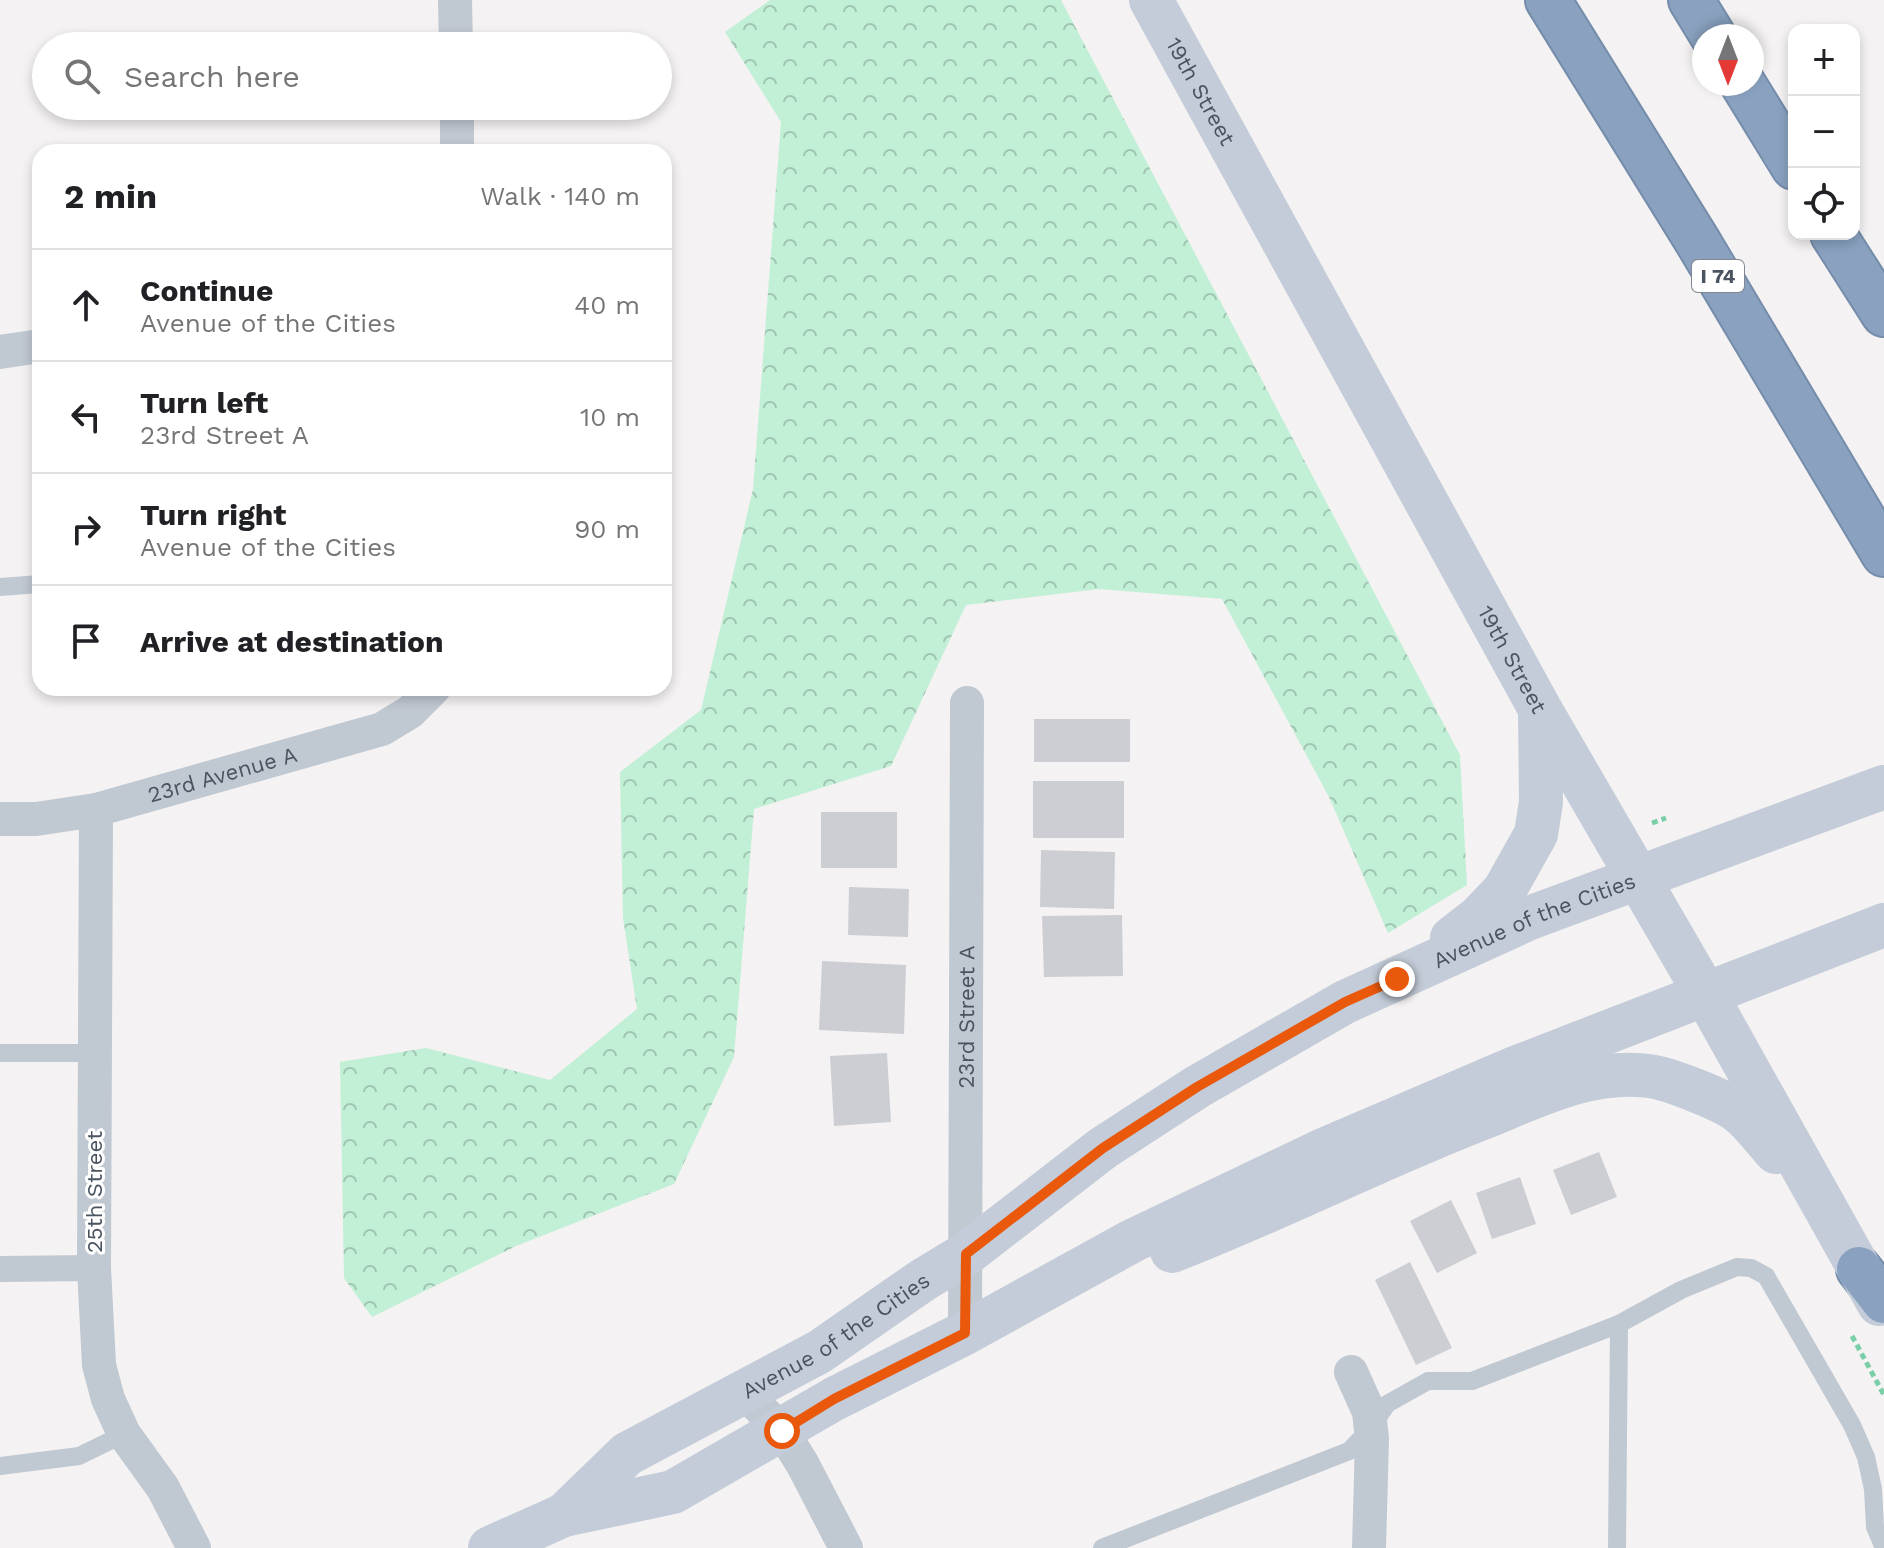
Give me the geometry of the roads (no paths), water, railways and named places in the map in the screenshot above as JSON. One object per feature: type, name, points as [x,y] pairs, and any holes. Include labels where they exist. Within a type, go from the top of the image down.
[{"type":"highway","name":"I 74","points":[[1548,0],[1698,242],[1884,554]]},
{"type":"highway","points":[[1691,0],[1706,24]]},
{"type":"highway","points":[[1750,96],[1788,157]]},
{"type":"highway","points":[[1837,240],[1884,314]]},
{"type":"main road","name":"19th Street","points":[[1151,0],[1540,709],[1872,1285],[1884,1313]]},
{"type":"main road","points":[[1397,979],[1479,917],[1504,891],[1532,842],[1541,802],[1540,709]]},
{"type":"main road","name":"Avenue of the Cities","points":[[564,1515],[627,1454],[819,1352],[966,1254],[1103,1148],[1197,1087],[1345,1002],[1532,917],[1884,787]]},
{"type":"main road","name":"Avenue of the Cities","points":[[490,1548],[564,1515],[673,1492],[847,1392],[965,1333],[1132,1241],[1321,1151],[1515,1068],[1884,925]]},
{"type":"main road","points":[[965,1333],[1242,1224],[1397,1151],[1594,1077],[1650,1076],[1711,1098],[1739,1112],[1827,1209]]},
{"type":"street","points":[[455,0],[456,32]]},
{"type":"street","points":[[457,120],[457,144]]},
{"type":"street","points":[[0,352],[32,347]]},
{"type":"street","name":"23rd Avenue A","points":[[0,819],[36,819],[96,810],[382,729],[410,712],[427,696]]},
{"type":"street","name":"23rd Street A","points":[[965,1333],[967,703]]},
{"type":"street","name":"25th Street","points":[[96,810],[94,1268],[99,1365],[108,1399],[124,1434],[163,1488],[194,1548]]},
{"type":"street","points":[[0,1269],[94,1268]]},
{"type":"street","points":[[1351,1372],[1369,1412],[1371,1428],[1369,1548]]},
{"type":"street","points":[[745,1393],[782,1431],[846,1548]]},
{"type":"lane","points":[[0,587],[32,585]]},
{"type":"lane","points":[[0,1053],[95,1053]]},
{"type":"lane","points":[[1112,1546],[1349,1451],[1371,1428],[1387,1404],[1428,1381],[1472,1381],[1619,1324],[1681,1290],[1737,1267],[1751,1268],[1766,1276],[1857,1436],[1866,1457],[1873,1489],[1875,1527],[1884,1548]]},
{"type":"lane","points":[[1617,1548],[1619,1324]]},
{"type":"lane","points":[[0,1466],[79,1456],[124,1434]]}]
